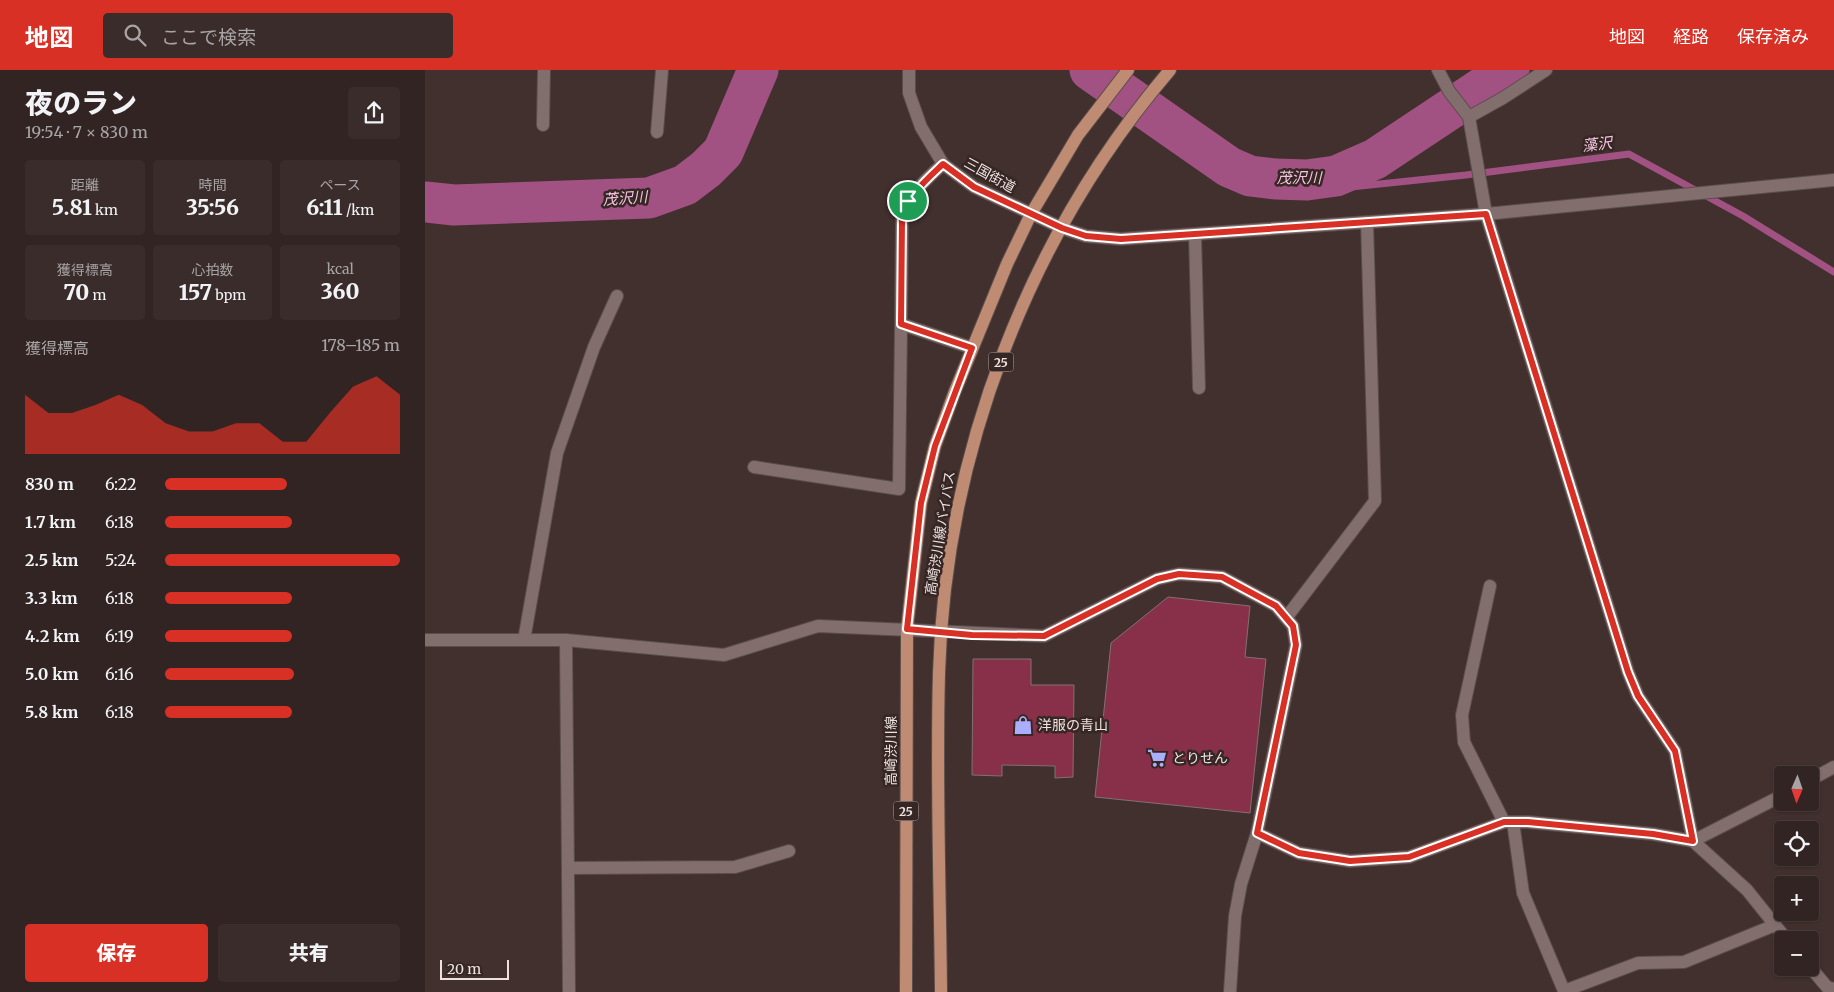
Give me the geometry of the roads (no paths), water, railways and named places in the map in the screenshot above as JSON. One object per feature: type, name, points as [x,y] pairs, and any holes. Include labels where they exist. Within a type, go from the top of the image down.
[{"type":"main road","name":"高崎渋川線バイパス","points":[[941,632],[955,519],[965,467],[982,413],[1023,306],[1081,191],[1131,116],[1170,70]]},
{"type":"main road","name":"高崎渋川線バイパス","points":[[907,629],[921,503],[935,446],[972,348],[1031,214],[1058,166],[1127,71]]},
{"type":"main road","name":"高崎渋川線","points":[[906,992],[907,629]]},
{"type":"main road","name":"25","points":[[941,632],[939,673],[941,992]]},
{"type":"street","points":[[543,125],[544,70]]},
{"type":"street","points":[[657,132],[662,70]]},
{"type":"street","name":"三国街道","points":[[909,70],[909,92],[921,127],[943,164],[974,187],[1062,228],[1086,236],[1121,239],[1486,214],[1834,180]]},
{"type":"street","points":[[1439,70],[1449,91],[1469,117],[1486,214],[1628,672],[1638,696],[1675,751],[1693,841]]},
{"type":"street","points":[[1469,117],[1546,70]]},
{"type":"street","points":[[754,467],[899,489],[902,220],[904,210],[915,192],[943,164]]},
{"type":"street","points":[[1286,618],[1375,501],[1367,222]]},
{"type":"street","points":[[1195,234],[1199,388]]},
{"type":"street","points":[[524,640],[557,453],[593,347],[617,296]]},
{"type":"street","points":[[901,324],[972,348]]},
{"type":"street","points":[[425,640],[566,640],[724,655],[818,626],[1044,636],[1157,579],[1179,574],[1222,577],[1276,606],[1293,626],[1296,645],[1257,833],[1241,884],[1235,916],[1230,992]]},
{"type":"street","points":[[1490,586],[1462,715],[1464,742],[1509,822],[1523,893],[1564,991],[1638,963],[1684,962],[1775,925]]},
{"type":"street","points":[[566,640],[569,992]]},
{"type":"street","points":[[1819,775],[1834,767]]},
{"type":"street","points":[[1693,841],[1774,800]]},
{"type":"street","points":[[1257,833],[1299,853],[1350,861],[1409,857],[1509,822],[1653,834],[1693,841],[1747,890],[1780,931]]},
{"type":"street","points":[[568,868],[735,867],[789,851]]},
{"type":"street","points":[[1818,976],[1827,987],[1834,989]]},
{"type":"waterway","name":"茂沢川","points":[[425,202],[454,205],[649,198],[685,185],[706,169],[723,152],[758,70]]},
{"type":"waterway","name":"茂沢川","points":[[1090,70],[1229,167],[1250,176],[1307,180],[1336,176],[1375,159],[1509,70]]},
{"type":"waterway","name":"藻沢","points":[[1336,176],[1351,187],[1466,175],[1629,154],[1743,216],[1834,272]]},
{"type":"place","name":"洋服の青山","points":[[1023,725]]},
{"type":"place","name":"とりせん","points":[[1157,758]]}]
